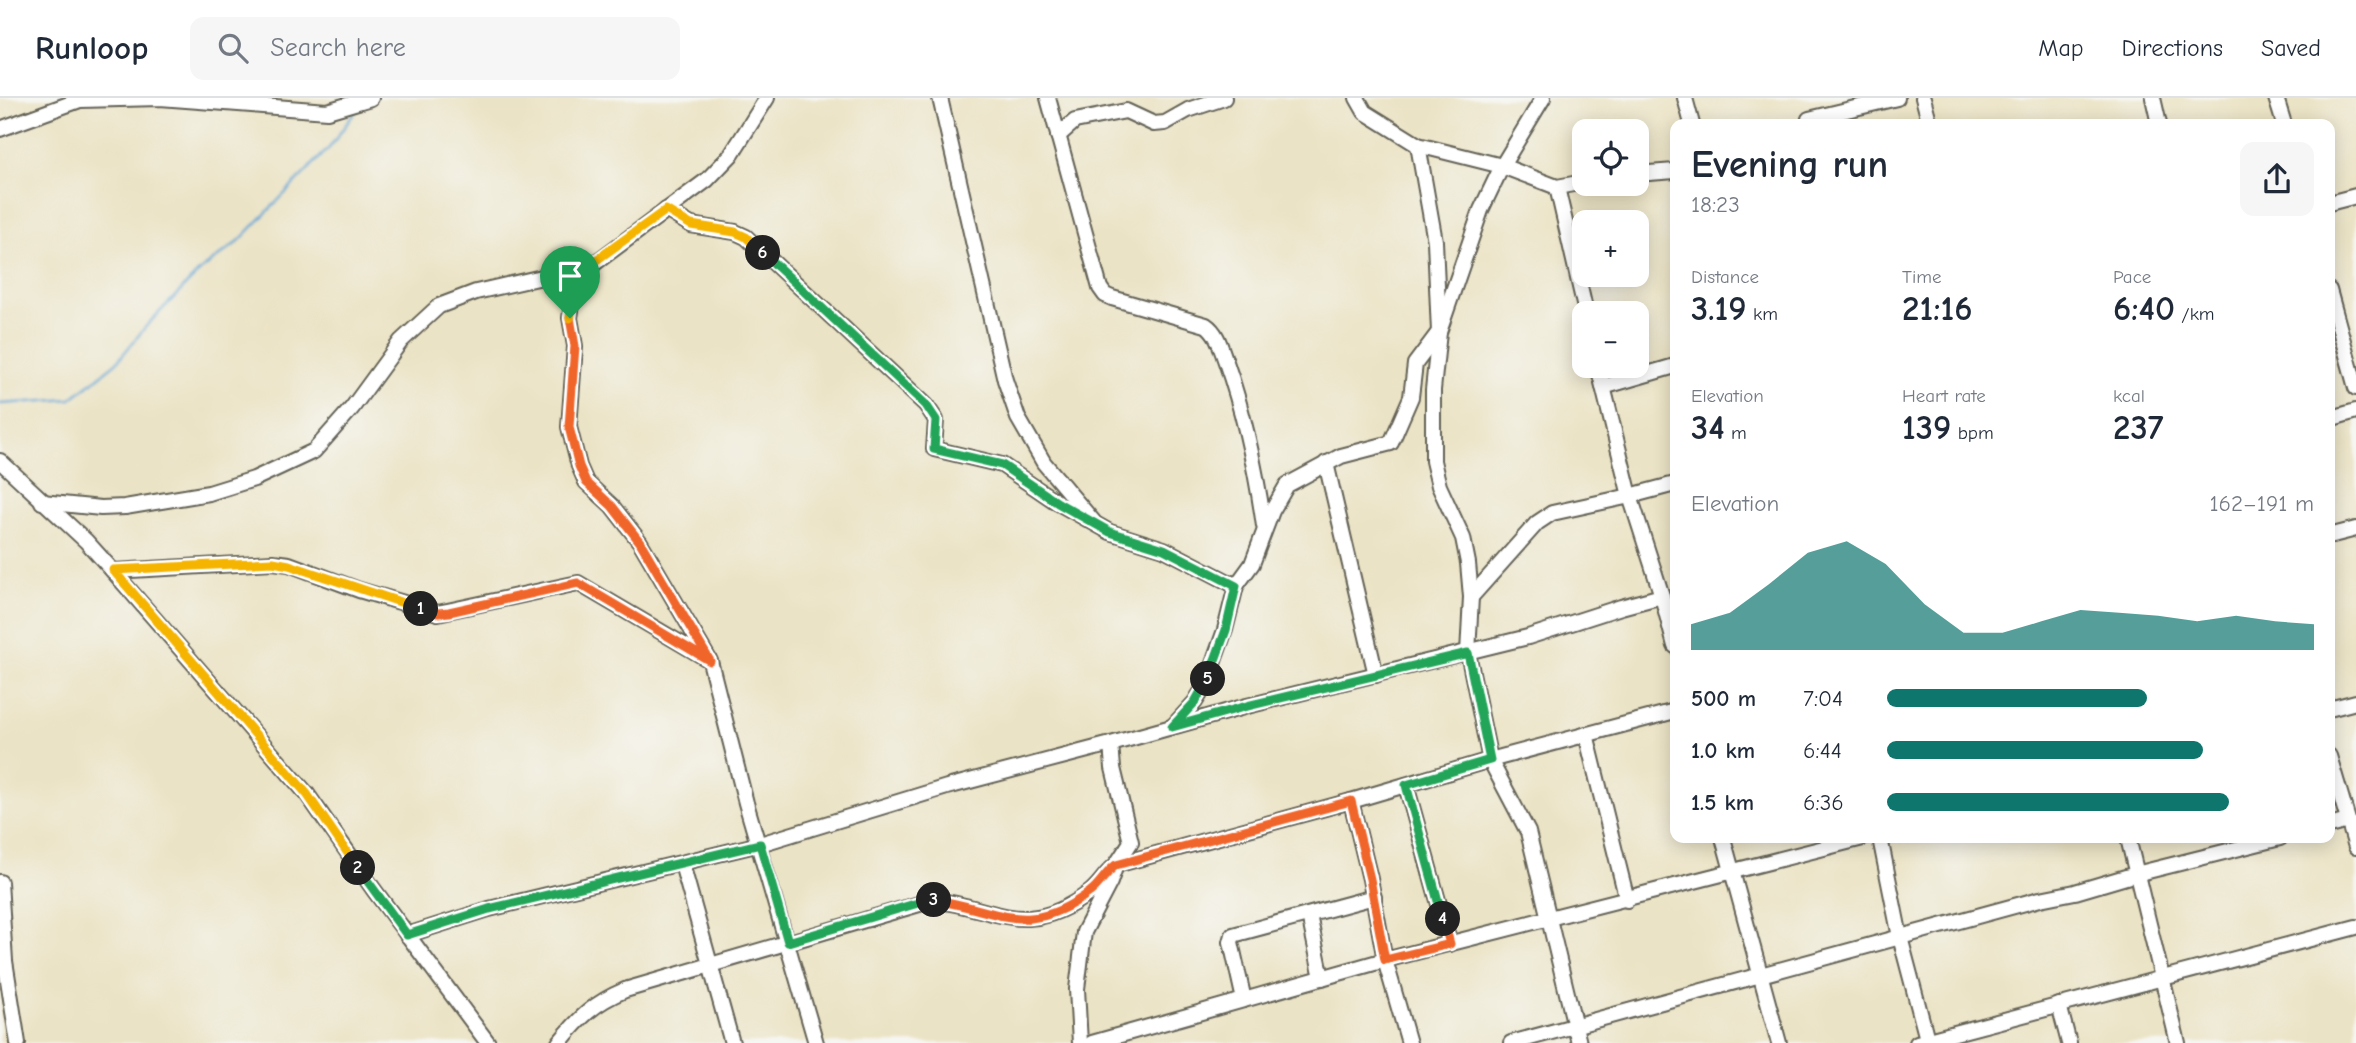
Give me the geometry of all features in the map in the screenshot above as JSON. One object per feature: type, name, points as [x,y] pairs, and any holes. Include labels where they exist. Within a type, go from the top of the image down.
[{"type":"street","points":[[0,129],[80,100],[160,98],[327,111],[371,98]]},
{"type":"street","points":[[766,98],[731,155],[707,180],[591,266],[574,290],[570,318],[575,346],[569,427],[586,482],[612,506],[646,551],[710,661],[729,738],[816,1043]]},
{"type":"street","points":[[940,98],[1005,380],[1018,418],[1044,463],[1095,524]]},
{"type":"street","points":[[1048,98],[1100,288],[1105,295],[1112,298],[1206,325],[1216,335],[1242,406],[1265,527]]},
{"type":"street","points":[[1058,136],[1075,121],[1126,111],[1154,124],[1165,123],[1188,110],[1224,98]]},
{"type":"street","points":[[1357,98],[1365,112],[1418,145],[1502,166],[1557,187],[1572,184]]},
{"type":"street","points":[[1172,727],[1195,702],[1205,686],[1226,630],[1236,586],[1252,564],[1265,527],[1287,485],[1341,456],[1391,443],[1411,397],[1415,364],[1439,332],[1472,233],[1502,166],[1543,98]]},
{"type":"street","points":[[1685,98],[1691,119]]},
{"type":"street","points":[[1809,118],[1896,98]]},
{"type":"street","points":[[1923,98],[1929,119]]},
{"type":"street","points":[[2153,98],[2159,119]]},
{"type":"street","points":[[2276,98],[2282,119]]},
{"type":"street","points":[[1418,145],[1435,241],[1439,332],[1433,390],[1433,461],[1439,486],[1462,538],[1468,563],[1471,597],[1468,653],[1490,760],[1528,832],[1579,1043]]},
{"type":"street","points":[[1649,173],[1670,171]]},
{"type":"street","points":[[1557,187],[1583,301]]},
{"type":"street","points":[[2335,201],[2356,196]]},
{"type":"street","points":[[666,210],[691,225],[735,232],[746,237],[926,405],[936,420],[934,449],[1002,465],[1095,524],[1123,538],[1164,549],[1236,586]]},
{"type":"street","points":[[42,502],[101,508],[125,507],[209,494],[286,466],[314,452],[352,408],[401,341],[439,306],[476,292],[591,266]]},
{"type":"street","points":[[2335,312],[2356,388]]},
{"type":"street","points":[[1603,387],[1670,367]]},
{"type":"street","points":[[1601,378],[1630,496],[1670,627]]},
{"type":"street","points":[[2335,417],[2356,411]]},
{"type":"street","points":[[0,460],[113,570],[307,794],[488,1043]]},
{"type":"street","points":[[1326,463],[1376,675]]},
{"type":"street","points":[[1471,597],[1537,523],[1552,513],[1670,485]]},
{"type":"street","points":[[2335,534],[2356,529]]},
{"type":"street","points":[[113,570],[273,562],[438,613],[578,583],[710,661]]},
{"type":"street","points":[[407,935],[489,909],[760,844],[947,787],[1247,706],[1468,653],[1662,596]]},
{"type":"street","points":[[2335,707],[2356,702]]},
{"type":"street","points":[[559,1043],[581,1017],[601,1000],[711,964],[933,900],[958,903],[1010,919],[1037,919],[1072,904],[1091,891],[1106,872],[1116,865],[1670,712]]},
{"type":"street","points":[[1586,734],[1627,900]]},
{"type":"street","points":[[1080,1043],[1077,989],[1084,932],[1116,865],[1131,842],[1111,744]]},
{"type":"street","points":[[2335,776],[2356,847]]},
{"type":"street","points":[[1406,785],[1450,944]]},
{"type":"street","points":[[1351,801],[1374,898],[1385,960],[1409,1043]]},
{"type":"street","points":[[2335,824],[2348,821]]},
{"type":"street","points":[[1724,843],[1779,1043]]},
{"type":"street","points":[[1092,1043],[1385,960],[1844,843]]},
{"type":"street","points":[[1881,843],[1924,1042],[2356,927]]},
{"type":"street","points":[[2128,843],[2178,1043]]},
{"type":"street","points":[[1511,1043],[1760,974],[2260,843]]},
{"type":"street","points":[[682,864],[732,1043]]},
{"type":"street","points":[[0,882],[5,961],[18,1043]]},
{"type":"street","points":[[1244,1000],[1231,942],[1233,935],[1374,898]]},
{"type":"street","points":[[1309,915],[1322,978]]},
{"type":"street","points":[[2059,1005],[2068,1043]]},
{"type":"waterway","points":[[0,404],[71,399],[116,363],[148,324],[200,271],[239,241],[330,147],[357,109]]},
{"type":"route","points":[[666,210],[691,225],[735,232],[746,237],[926,405],[936,420],[934,449],[1002,465],[1058,503],[1110,532],[1164,549],[1236,586],[1226,630],[1205,686],[1195,702],[1172,727],[1247,706],[1468,653],[1490,760],[1406,785],[1450,944],[1385,960],[1370,879],[1351,801],[1116,865],[1106,872],[1091,891],[1072,904],[1037,919],[1010,919],[958,903],[933,900],[788,942],[760,844],[489,909],[407,935],[307,794],[113,570],[273,562],[438,613],[578,583],[710,661],[640,542],[612,506],[586,482],[579,466],[569,427],[575,346],[570,318],[574,290],[595,261],[666,210]]}]
